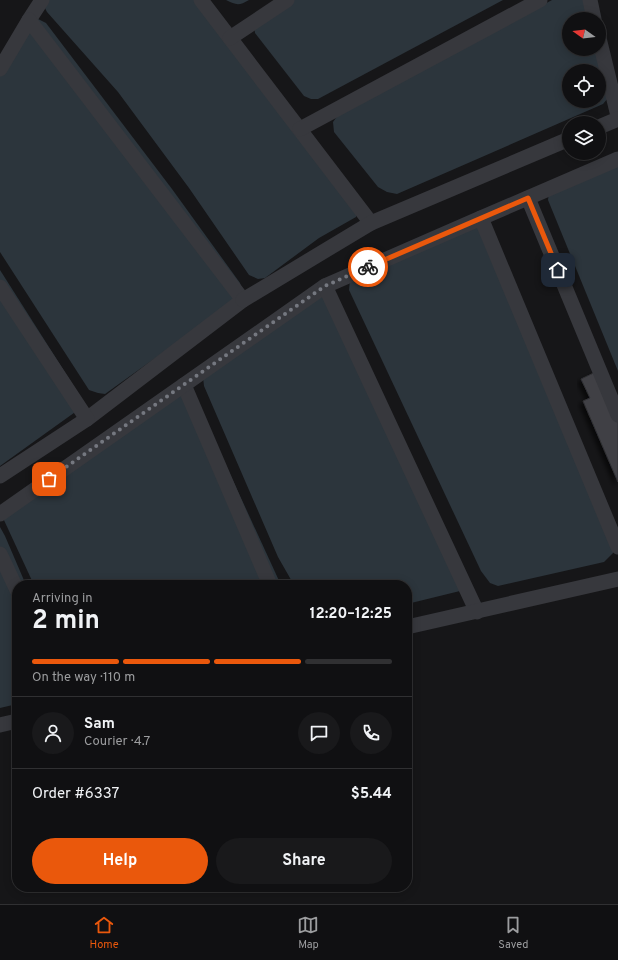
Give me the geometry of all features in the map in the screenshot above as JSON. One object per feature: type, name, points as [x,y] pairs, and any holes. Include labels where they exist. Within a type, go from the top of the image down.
[{"type":"lane","points":[[0,69],[42,0]]},
{"type":"lane","points":[[201,0],[371,223]]},
{"type":"lane","points":[[230,38],[287,0]]},
{"type":"lane","points":[[300,129],[540,0]]},
{"type":"lane","points":[[590,0],[593,12]]},
{"type":"lane","points":[[29,20],[243,300]]},
{"type":"lane","points":[[603,56],[618,116]]},
{"type":"lane","points":[[606,124],[618,119]]},
{"type":"lane","points":[[0,476],[87,419],[243,300],[371,223],[562,142]]},
{"type":"lane","points":[[0,514],[325,286],[618,159]]},
{"type":"lane","points":[[528,198],[618,415]]},
{"type":"lane","points":[[481,218],[618,547]]},
{"type":"lane","points":[[325,286],[477,612]]},
{"type":"lane","points":[[0,287],[87,419]]},
{"type":"lane","points":[[184,385],[268,580]]},
{"type":"lane","points":[[0,554],[12,580]]},
{"type":"lane","points":[[412,626],[618,579]]},
{"type":"lane","points":[[0,725],[12,722]]},
{"type":"shaded area","points":[[43,0],[204,0],[357,211],[356,217],[319,238],[265,278],[258,279],[249,275],[189,188],[118,92],[47,12],[42,2]]},
{"type":"shaded area","points":[[226,0],[249,0],[238,4]]},
{"type":"shaded area","points":[[284,0],[503,0],[318,99],[311,99],[304,96],[255,33],[254,26]]},
{"type":"shaded area","points":[[552,0],[589,0],[592,12],[562,12],[562,56],[600,56],[602,64],[562,64],[562,108],[594,108],[576,116],[562,116],[562,122],[397,194],[387,192],[378,187],[334,132],[333,122],[338,115]]},
{"type":"shaded area","points":[[38,19],[46,23],[172,189],[240,283],[242,290],[239,298],[105,394],[89,390],[0,252],[0,66]]},
{"type":"shaded area","points":[[606,87],[608,98],[606,100]]},
{"type":"shaded area","points":[[618,161],[618,371],[548,200],[549,192]]},
{"type":"shaded area","points":[[474,218],[615,545],[613,553],[604,562],[498,586],[490,583],[481,571],[349,290],[350,280]]},
{"type":"shaded area","points":[[0,270],[80,396],[78,410],[0,466]]},
{"type":"shaded area","points":[[326,291],[460,591],[412,603],[412,580],[291,580],[278,557],[204,386],[203,377]]},
{"type":"shaded area","points":[[174,388],[195,398],[279,580],[32,580],[3,518]]},
{"type":"shaded area","points":[[0,527],[24,580],[12,580],[12,705],[0,708]]},
{"type":"building","points":[[600,370],[618,412],[618,482],[583,401],[590,398],[581,379]]},
{"type":"way so far","points":[[49,479],[325,286],[368,267]]},
{"type":"route","points":[[368,267],[528,198],[558,270]]}]
